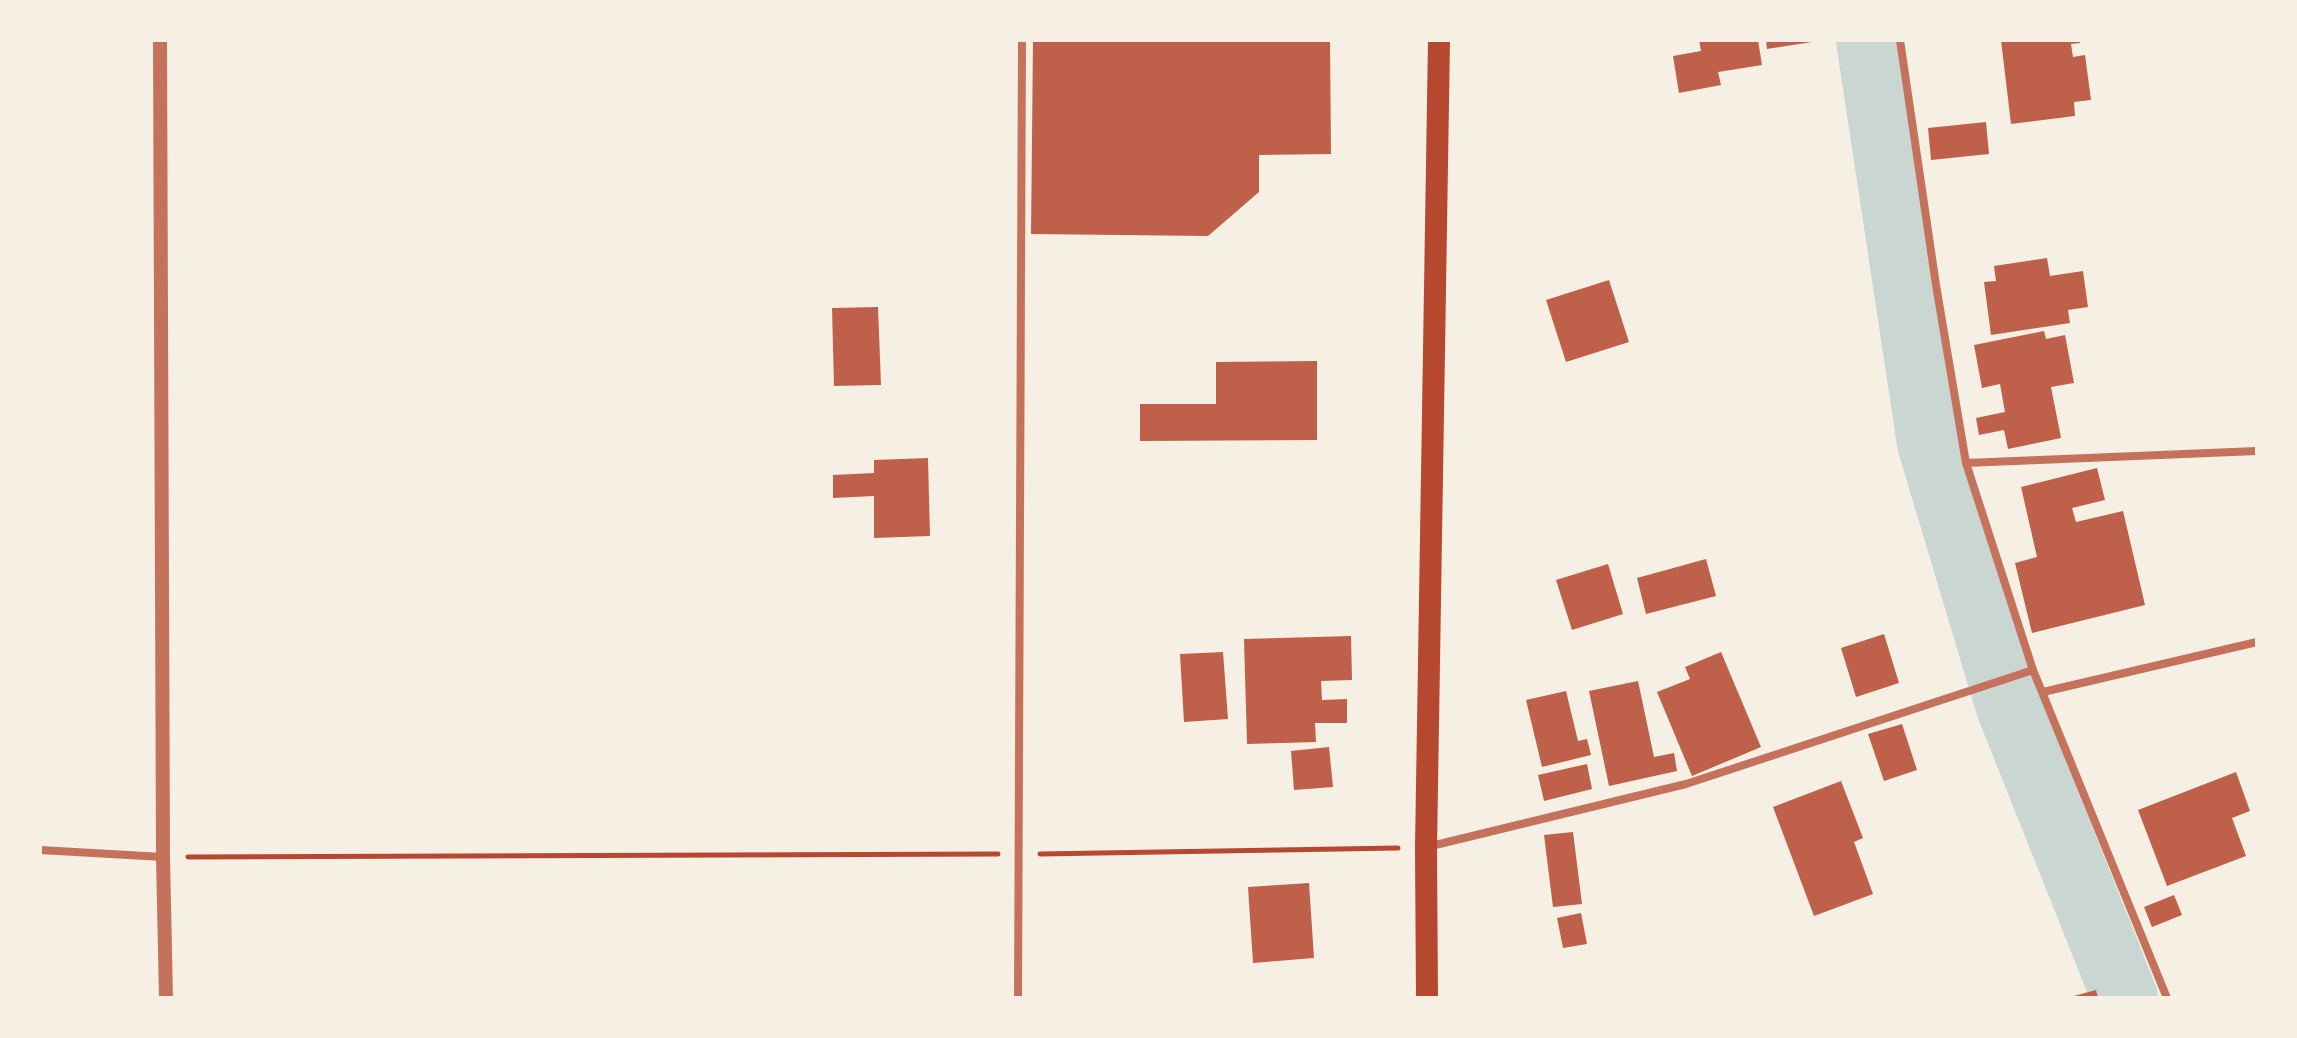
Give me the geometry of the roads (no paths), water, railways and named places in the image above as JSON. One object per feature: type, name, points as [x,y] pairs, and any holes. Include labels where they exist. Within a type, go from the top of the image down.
[{"type":"highway","points":[[1427,998],[1426,848],[1439,40]]},
{"type":"street","points":[[160,40],[166,998]]},
{"type":"street","points":[[1018,998],[1022,40]]},
{"type":"street","points":[[1900,40],[1966,463],[2033,670],[2167,998]]},
{"type":"street","points":[[1966,463],[2257,451]]},
{"type":"street","points":[[2043,692],[2257,642]]},
{"type":"street","points":[[1426,848],[1686,784],[2033,670]]},
{"type":"street","points":[[40,850],[163,857]]},
{"type":"waterway","points":[[1869,40],[1930,443],[2009,707],[2125,998]]}]
